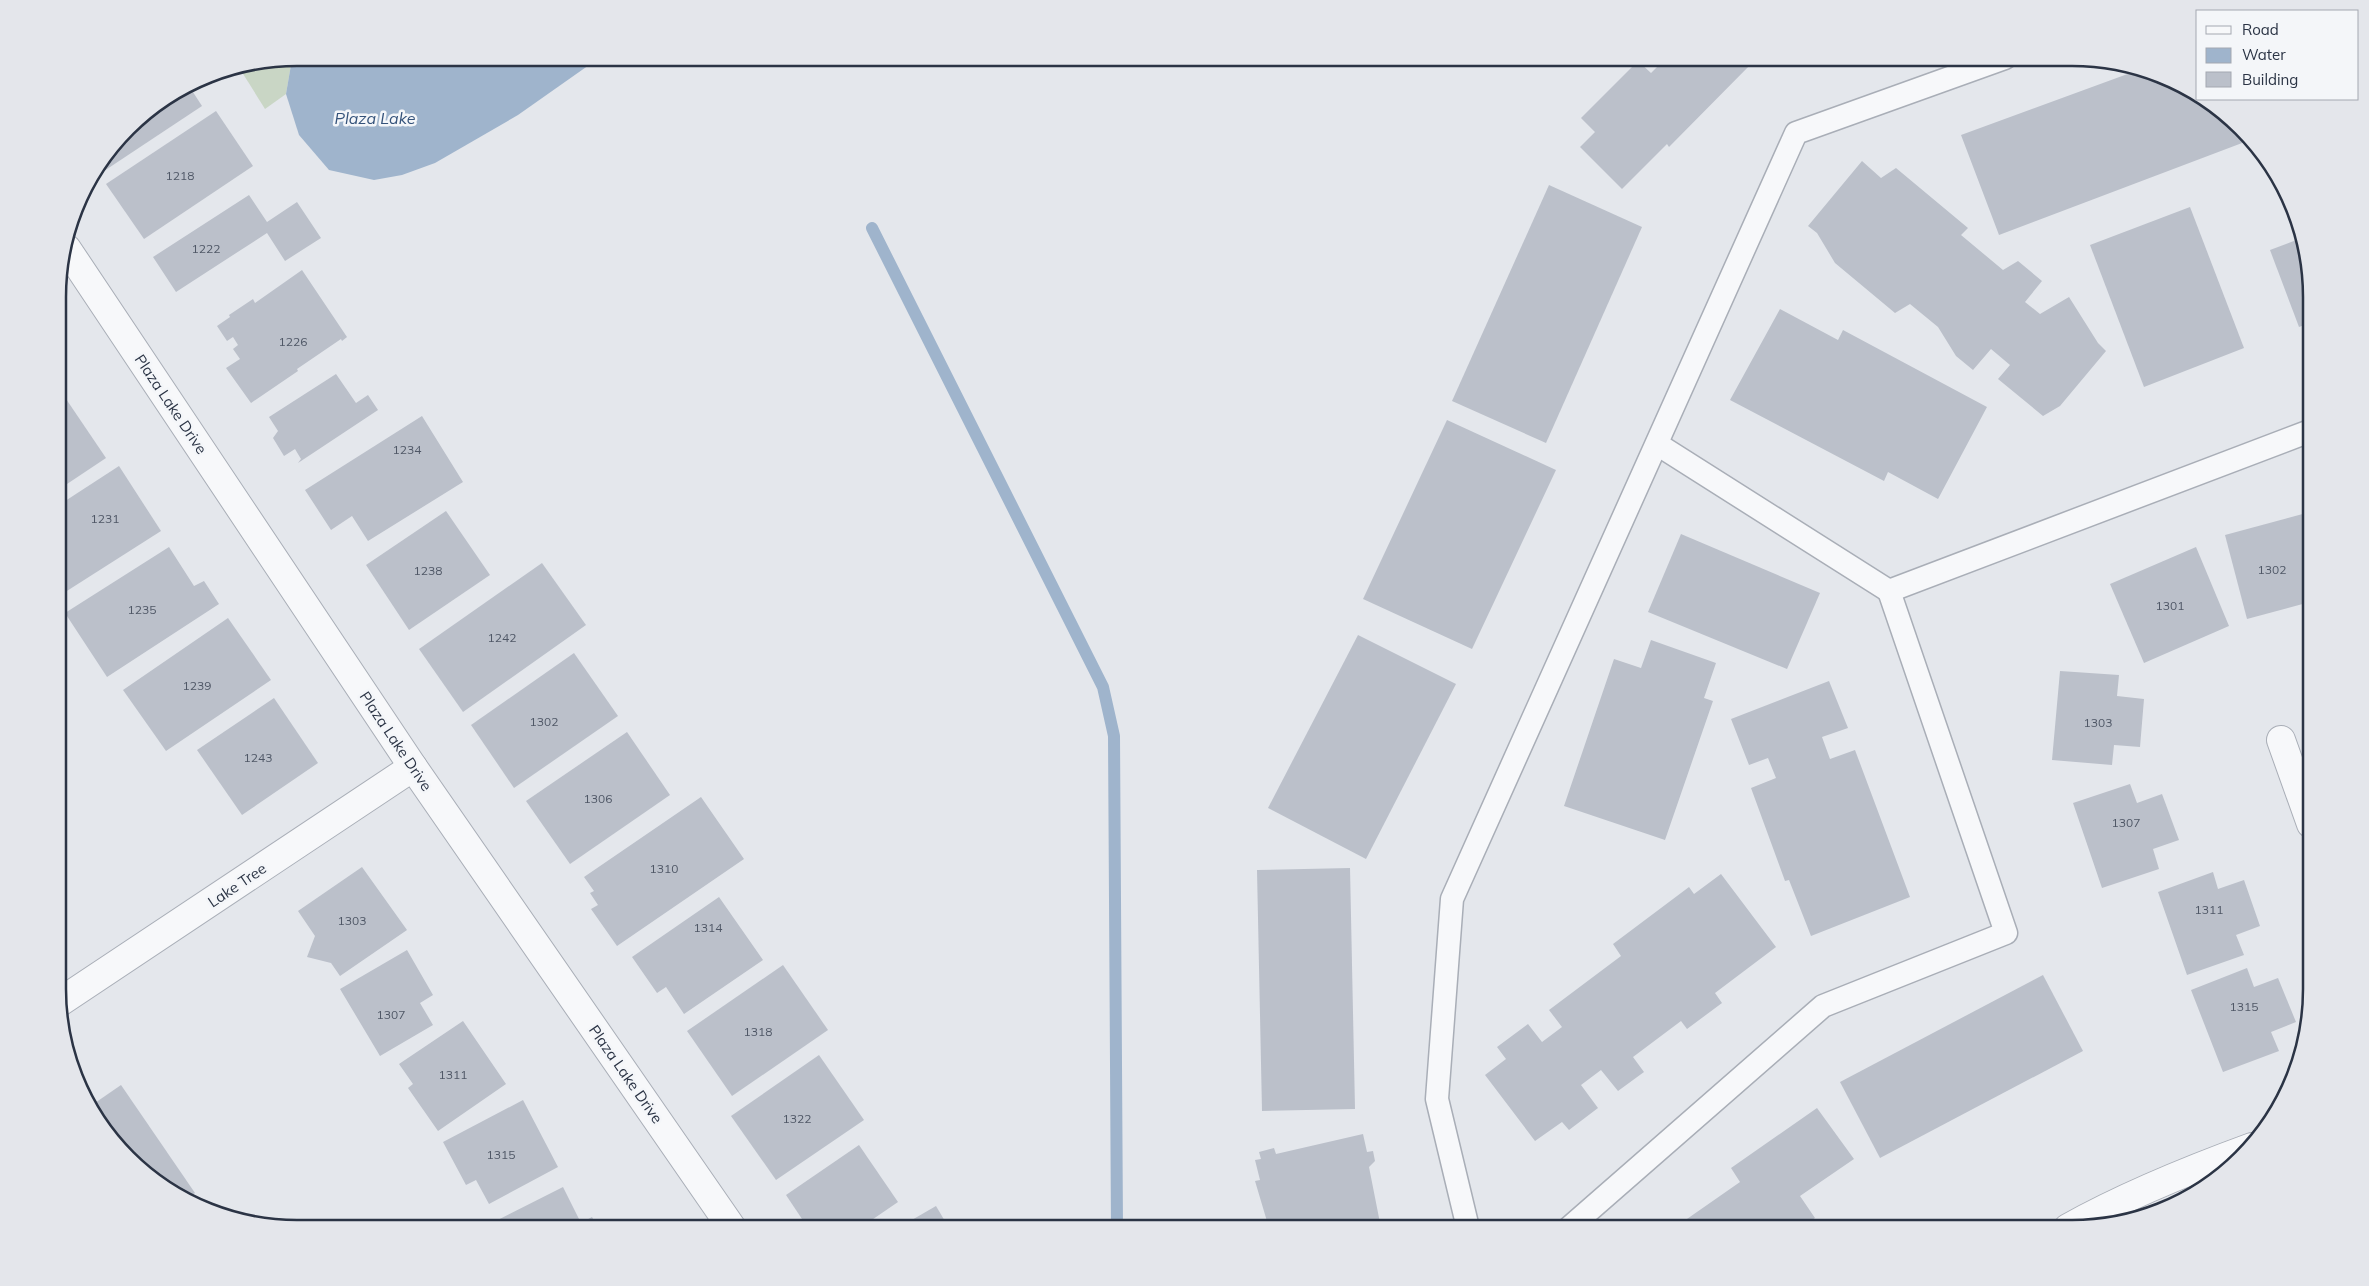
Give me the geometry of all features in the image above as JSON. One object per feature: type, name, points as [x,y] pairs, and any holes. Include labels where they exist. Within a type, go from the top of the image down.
[{"type":"street","name":"Plaza Lake Drive","points":[[71,254],[414,767],[722,1220]]},
{"type":"street","points":[[2281,740],[2303,802]]},
{"type":"street","name":"Lake Tree","points":[[67,998],[414,767]]},
{"type":"street","points":[[2086,1219],[2131,1196],[2231,1155]]},
{"type":"lane","points":[[1466,1220],[1437,1099],[1452,898],[1796,134],[1983,66]]},
{"type":"lane","points":[[1889,591],[2303,434]]},
{"type":"lane","points":[[1578,1220],[1823,1006],[2006,933],[1889,591],[1657,444]]},
{"type":"green space","points":[[291,66],[286,94],[265,109],[242,73],[267,68]]},
{"type":"water","name":"Plaza Lake","points":[[291,66],[588,66],[518,115],[435,163],[402,175],[374,180],[329,170],[299,135],[286,94]]},
{"type":"building","points":[[1633,66],[1643,66],[1651,73],[1658,66],[1749,66],[1669,147],[1667,144],[1622,189],[1580,147],[1595,132],[1581,118]]},
{"type":"building","points":[[2129,73],[2146,78],[2187,97],[2212,114],[2243,143],[1999,235],[1961,135]]},
{"type":"building","points":[[192,91],[202,106],[104,171],[134,134],[169,105]]},
{"type":"building","points":[[216,111],[253,166],[144,239],[106,184]]},
{"type":"building","points":[[1862,161],[1881,178],[1896,168],[1968,228],[1961,235],[2003,270],[2018,261],[2042,281],[2025,302],[2040,314],[2069,297],[2098,343],[2106,351],[2060,406],[2043,416],[1998,379],[2010,365],[1991,349],[1973,370],[1956,356],[1938,327],[1910,304],[1895,313],[1835,263],[1817,233],[1808,226]]},
{"type":"building","points":[[1549,185],[1642,227],[1546,443],[1452,401]]},
{"type":"building","points":[[249,195],[267,222],[297,202],[321,238],[285,261],[267,233],[176,292],[153,257]]},
{"type":"building","points":[[2190,207],[2244,348],[2144,387],[2090,245]]},
{"type":"building","points":[[2296,240],[2301,267],[2303,326],[2299,327],[2270,250]]},
{"type":"building","points":[[302,270],[347,337],[342,341],[341,339],[297,369],[298,371],[251,403],[226,368],[240,359],[233,349],[238,345],[233,337],[227,341],[217,326],[230,317],[229,315],[253,299],[255,303]]},
{"type":"building","points":[[1780,309],[1838,340],[1843,330],[1987,407],[1938,499],[1888,472],[1884,481],[1730,400]]},
{"type":"building","points":[[336,374],[356,403],[368,395],[378,410],[298,463],[301,459],[295,449],[284,456],[273,438],[278,431],[269,417]]},
{"type":"building","points":[[66,399],[106,458],[66,485]]},
{"type":"building","points":[[422,416],[463,482],[368,541],[352,516],[331,530],[305,490]]},
{"type":"building","points":[[1447,420],[1556,470],[1472,649],[1363,599]]},
{"type":"building","points":[[119,466],[161,531],[66,592],[66,500]]},
{"type":"building","points":[[446,511],[490,575],[409,630],[366,565]]},
{"type":"building","points":[[2303,514],[2303,604],[2247,619],[2225,535]]},
{"type":"building","points":[[1681,534],[1820,593],[1787,669],[1648,612]]},
{"type":"building","points":[[169,547],[194,586],[204,581],[219,604],[107,677],[66,612]]},
{"type":"building","points":[[2196,547],[2229,626],[2144,663],[2110,584]]},
{"type":"building","points":[[542,563],[586,625],[463,712],[419,649]]},
{"type":"building","points":[[228,618],[271,680],[166,751],[123,690]]},
{"type":"building","points":[[1358,635],[1456,684],[1366,859],[1268,808]]},
{"type":"building","points":[[1651,640],[1716,663],[1704,698],[1713,701],[1665,840],[1564,806],[1614,659],[1641,668]]},
{"type":"building","points":[[574,653],[618,716],[514,788],[471,725]]},
{"type":"building","points":[[2060,671],[2119,675],[2117,696],[2144,699],[2140,747],[2114,745],[2112,765],[2052,760]]},
{"type":"building","points":[[1829,681],[1848,728],[1822,737],[1830,759],[1855,750],[1910,897],[1811,936],[1789,880],[1785,881],[1751,788],[1776,778],[1768,758],[1749,765],[1731,719]]},
{"type":"building","points":[[274,698],[318,763],[242,815],[197,750]]},
{"type":"building","points":[[627,732],[670,795],[570,864],[526,801]]},
{"type":"building","points":[[2130,784],[2137,803],[2162,794],[2179,840],[2153,849],[2159,869],[2102,888],[2073,803]]},
{"type":"building","points":[[701,797],[744,859],[617,946],[591,909],[598,905],[590,893],[594,891],[584,877]]},
{"type":"building","points":[[362,867],[407,930],[340,976],[331,963],[307,957],[315,936],[298,911]]},
{"type":"building","points":[[1350,868],[1355,1109],[1262,1111],[1257,870]]},
{"type":"building","points":[[2213,872],[2218,889],[2244,880],[2260,926],[2236,935],[2244,955],[2187,975],[2158,892]]},
{"type":"building","points":[[1721,874],[1776,947],[1715,993],[1722,1003],[1687,1029],[1681,1021],[1633,1057],[1644,1072],[1618,1091],[1601,1070],[1581,1085],[1598,1108],[1569,1130],[1562,1122],[1535,1141],[1485,1075],[1506,1059],[1497,1047],[1528,1024],[1542,1042],[1562,1027],[1549,1010],[1621,956],[1613,944],[1689,887],[1694,894]]},
{"type":"building","points":[[719,897],[763,960],[684,1014],[666,987],[657,993],[632,957]]},
{"type":"building","points":[[407,950],[433,995],[420,1003],[433,1025],[380,1056],[340,989]]},
{"type":"building","points":[[783,965],[828,1030],[732,1096],[687,1031]]},
{"type":"building","points":[[2247,968],[2254,987],[2278,978],[2296,1022],[2271,1032],[2279,1051],[2223,1072],[2191,990]]},
{"type":"building","points":[[2043,975],[2083,1051],[1880,1158],[1840,1082]]},
{"type":"building","points":[[463,1021],[506,1084],[438,1131],[408,1088],[413,1084],[399,1064]]},
{"type":"building","points":[[819,1055],[864,1120],[776,1180],[731,1116]]},
{"type":"building","points":[[121,1085],[195,1193],[193,1195],[169,1181],[134,1152],[114,1129],[96,1102]]},
{"type":"building","points":[[523,1100],[558,1167],[489,1204],[476,1180],[466,1185],[443,1142]]},
{"type":"building","points":[[1817,1108],[1854,1159],[1800,1196],[1815,1218],[1812,1220],[1685,1220],[1740,1182],[1731,1168]]},
{"type":"building","points":[[1363,1134],[1367,1152],[1373,1151],[1375,1161],[1369,1167],[1379,1220],[1267,1220],[1255,1181],[1260,1180],[1255,1160],[1261,1159],[1259,1152],[1274,1148],[1276,1154]]},
{"type":"building","points":[[859,1145],[898,1202],[872,1220],[803,1220],[786,1195]]},
{"type":"building","points":[[563,1187],[580,1220],[498,1220]]},
{"type":"building","points":[[936,1206],[944,1220],[912,1220]]},
{"type":"waterway","points":[[872,228],[1103,687],[1114,736],[1117,1220]]}]
